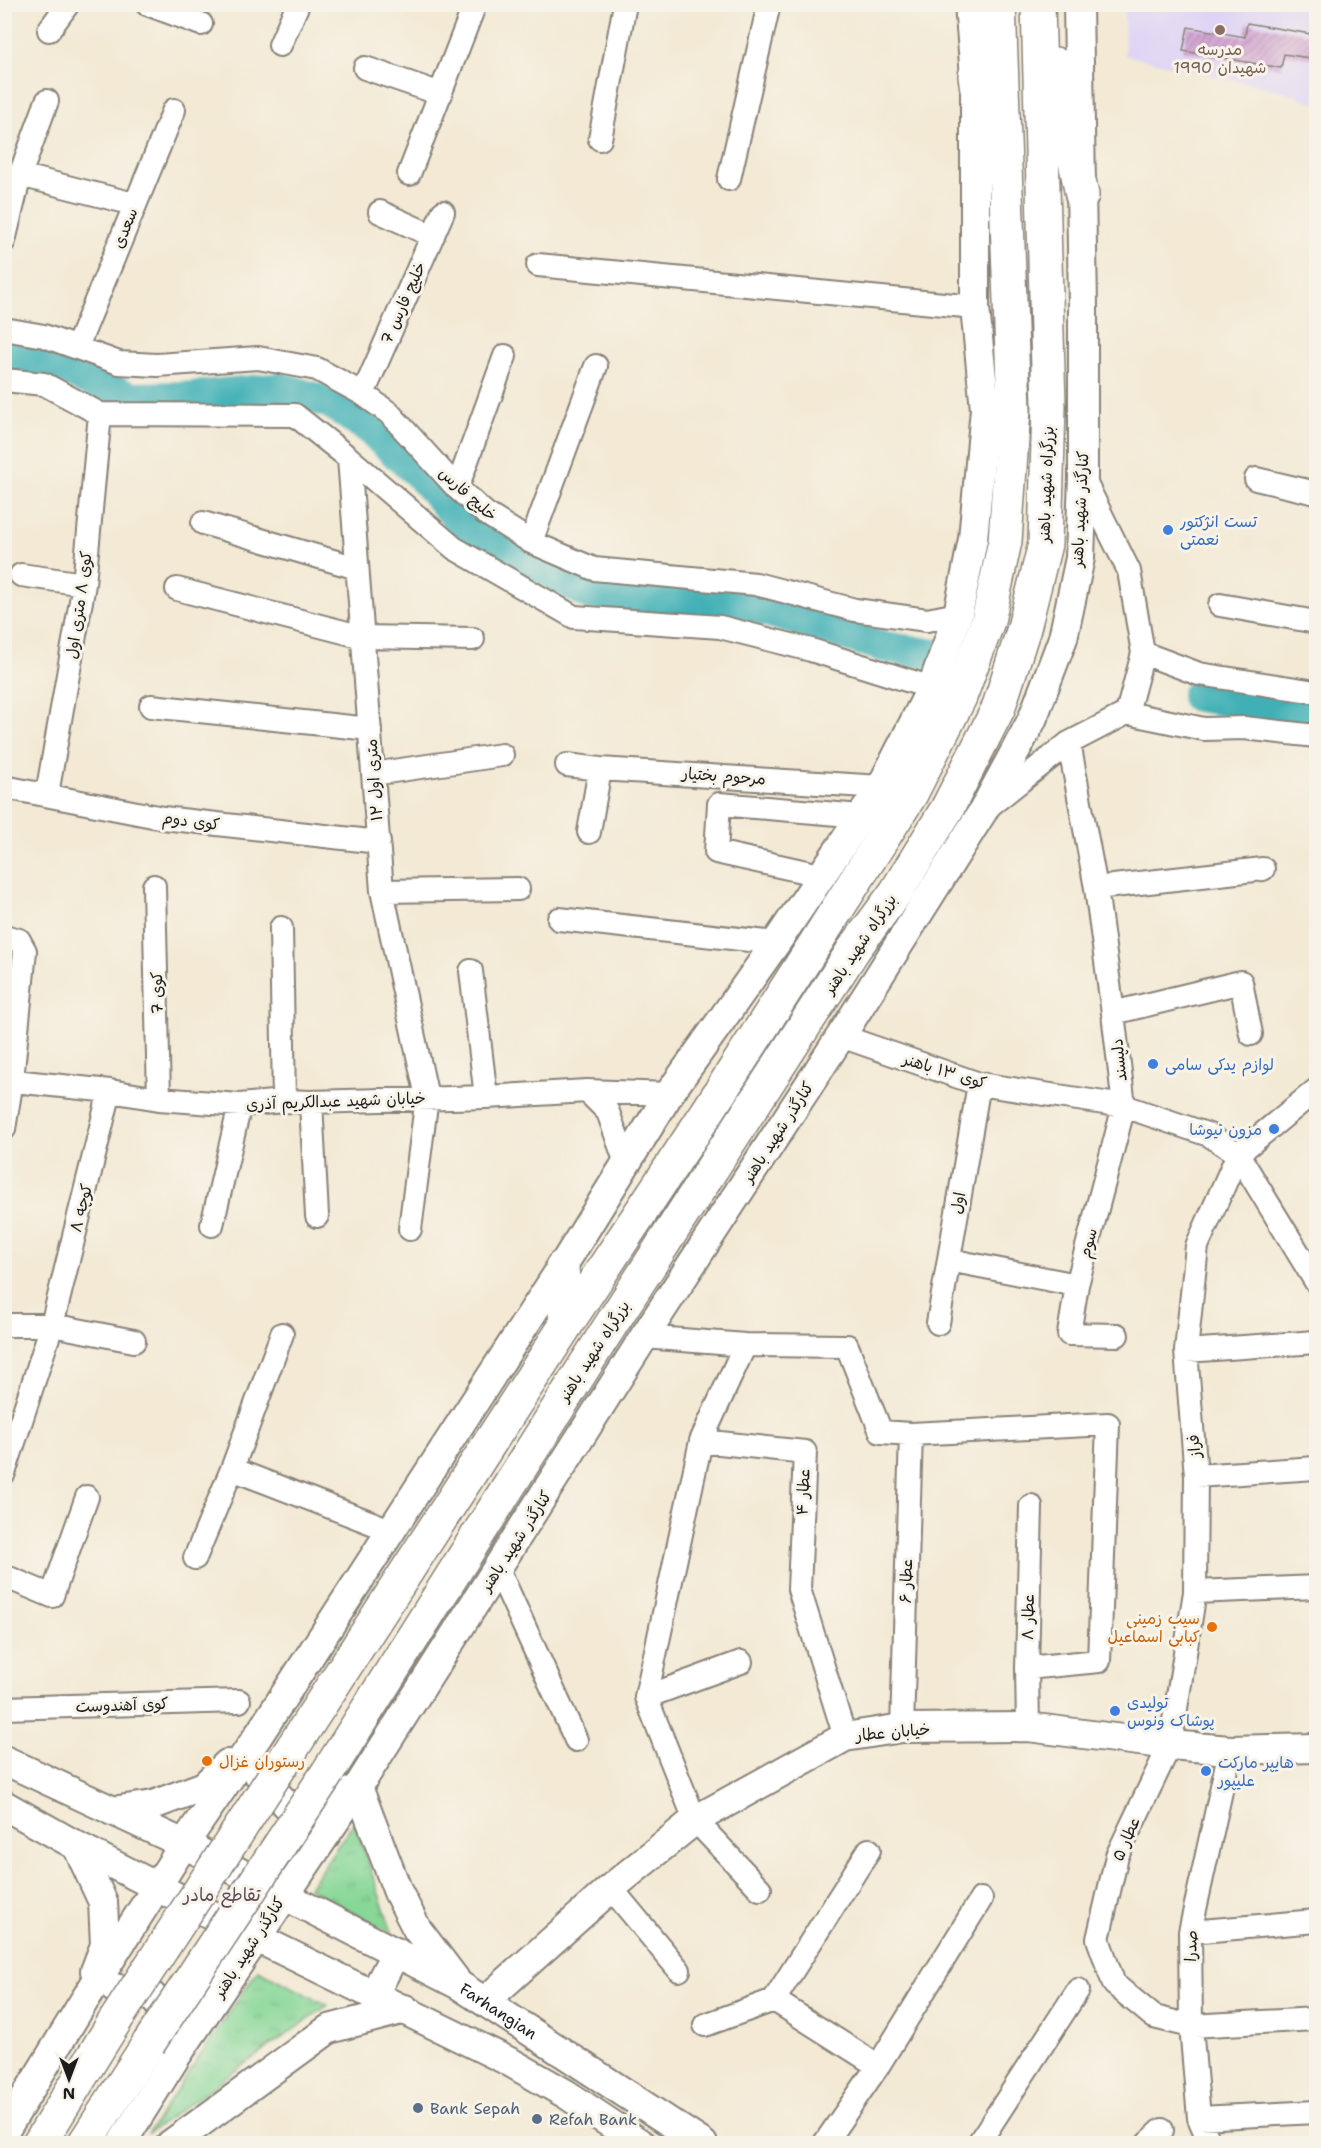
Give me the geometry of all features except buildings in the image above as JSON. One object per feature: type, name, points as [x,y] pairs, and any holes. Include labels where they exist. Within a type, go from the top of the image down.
[{"type":"highway","points":[[39,2144],[115,2021],[911,795],[946,692],[988,621],[1005,541],[1014,409],[999,4]]},
{"type":"highway","name":"بزرگراه شهید باهنر","points":[[162,2050],[328,1772],[578,1376],[854,949],[896,892],[947,809],[998,709],[1024,628],[1045,544],[1049,406],[1038,4]]},
{"type":"highway","points":[[1043,4],[1082,195]]},
{"type":"highway","points":[[975,76],[1010,302]]},
{"type":"highway","points":[[562,1267],[566,1325]]},
{"type":"highway","points":[[84,2144],[162,2050]]},
{"type":"main road","points":[[4,2132],[184,1844],[258,1736],[562,1267],[669,1094],[776,943],[946,692],[957,614],[974,539],[985,409],[975,307],[975,76],[969,4]]},
{"type":"main road","name":"کنارگذر شهید باهنر","points":[[120,2144],[162,2050],[257,1938],[282,1896],[358,1787],[644,1337],[845,1031],[977,820],[1032,720],[1063,638],[1080,558],[1083,477],[1082,195],[1078,4]]},
{"type":"main road","points":[[896,892],[977,820]]},
{"type":"main road","points":[[845,1031],[854,949]]},
{"type":"main road","name":"خیابان عطار","points":[[485,2001],[611,1888],[695,1820],[844,1737],[902,1728],[1028,1727],[1170,1745],[1230,1750],[1317,1748]]},
{"type":"main road","points":[[258,1736],[259,1775],[286,1804],[325,1809],[358,1787],[398,1892],[417,1929],[459,1985]]},
{"type":"main road","points":[[112,1811],[153,1805],[204,1786],[258,1736]]},
{"type":"main road","name":"Farhangian","points":[[4,1760],[184,1844],[459,1985],[703,2144]]},
{"type":"main road","points":[[4,1805],[77,1846],[257,1938],[510,2062],[566,2094],[640,2144]]},
{"type":"main road","points":[[77,1846],[103,1902],[105,1945],[84,2001]]},
{"type":"main road","points":[[373,1996],[396,1952]]},
{"type":"main road","points":[[84,2001],[117,1987],[151,1995],[174,2022],[162,2050]]},
{"type":"main road","points":[[171,2144],[329,2029],[405,2009]]},
{"type":"street","points":[[49,30],[68,4]]},
{"type":"street","points":[[147,4],[201,24]]},
{"type":"street","points":[[280,45],[298,4]]},
{"type":"street","points":[[409,174],[475,4]]},
{"type":"street","points":[[600,139],[625,4]]},
{"type":"street","points":[[729,179],[769,4]]},
{"type":"street","points":[[365,68],[441,94]]},
{"type":"street","points":[[4,241],[20,175],[47,101]]},
{"type":"street","name":"سعدی","points":[[77,347],[174,110]]},
{"type":"street","points":[[20,175],[134,204]]},
{"type":"street","points":[[380,212],[433,236]]},
{"type":"street","name":"خلیج فارس 7","points":[[363,394],[443,212]]},
{"type":"street","points":[[538,265],[975,307]]},
{"type":"street","name":"خلیج فارس","points":[[6,324],[119,363],[157,365],[258,358],[317,369],[363,394],[389,413],[457,488],[485,513],[531,542],[594,569],[756,584],[855,610],[927,620],[957,614]]},
{"type":"street","points":[[457,488],[505,356]]},
{"type":"street","points":[[531,542],[596,366]]},
{"type":"street","points":[[4,380],[44,384],[100,414],[295,416],[349,458],[454,548],[574,617],[720,627],[811,650],[946,692]]},
{"type":"street","name":"کوی ۸ متری اول","points":[[47,794],[84,585],[100,414]]},
{"type":"street","name":"۱۲ متری اول","points":[[349,458],[382,891],[427,1097],[410,1229]]},
{"type":"street","points":[[1083,477],[1129,571],[1143,653],[1127,713]]},
{"type":"street","points":[[1256,479],[1317,493]]},
{"type":"street","points":[[202,523],[357,568]]},
{"type":"street","points":[[21,575],[84,585]]},
{"type":"street","points":[[177,589],[363,637],[473,639]]},
{"type":"street","points":[[1220,605],[1317,622]]},
{"type":"street","points":[[1143,653],[1198,674],[1317,692]]},
{"type":"street","points":[[151,706],[370,729]]},
{"type":"street","points":[[977,820],[1069,743],[1127,713],[1204,729],[1244,728],[1317,736]]},
{"type":"street","name":"دلپسند","points":[[1069,743],[1096,888],[1124,1106],[1209,1135],[1238,1154],[1317,1282]]},
{"type":"street","points":[[373,774],[502,755]]},
{"type":"street","name":"مرحوم بختیار","points":[[567,765],[881,787]]},
{"type":"street","points":[[590,832],[600,769]]},
{"type":"street","name":"کوی دوم","points":[[4,787],[163,818],[378,842]]},
{"type":"street","points":[[820,875],[716,852],[719,804],[861,816]]},
{"type":"street","points":[[1096,888],[1263,869]]},
{"type":"street","name":"کوی 7","points":[[154,886],[159,1100]]},
{"type":"street","points":[[382,891],[518,889]]},
{"type":"street","points":[[559,919],[776,943]]},
{"type":"street","points":[[281,928],[284,1101]]},
{"type":"street","points":[[4,936],[19,940],[25,951],[4,1128]]},
{"type":"street","points":[[471,971],[486,1096]]},
{"type":"street","points":[[1113,1013],[1241,982],[1251,1034]]},
{"type":"street","name":"کوی ۱۳ باهنر","points":[[845,1031],[979,1084],[1124,1106]]},
{"type":"street","name":"خیابان شهید عبدالکریم آذری","points":[[8,1080],[110,1091],[159,1100],[240,1105],[284,1101],[311,1102],[587,1091],[669,1094]]},
{"type":"street","name":"اول","points":[[938,1323],[979,1084]]},
{"type":"street","points":[[1238,1154],[1317,1090]]},
{"type":"street","name":"کوچه ۸","points":[[4,1473],[52,1325],[110,1091]]},
{"type":"street","points":[[587,1091],[608,1112],[626,1163]]},
{"type":"street","points":[[311,1102],[317,1216]]},
{"type":"street","points":[[212,1225],[240,1105]]},
{"type":"street","name":"سوم","points":[[1117,1335],[1069,1334],[1077,1285],[1124,1106]]},
{"type":"street","name":"فراز","points":[[1170,1745],[1196,1592],[1196,1476],[1186,1351],[1197,1246],[1238,1154]]},
{"type":"street","points":[[949,1260],[1077,1285]]},
{"type":"street","points":[[4,1325],[52,1325],[134,1341]]},
{"type":"street","points":[[195,1558],[232,1469],[282,1334]]},
{"type":"street","points":[[644,1337],[745,1345],[847,1346],[881,1432],[911,1434],[1108,1424],[1099,1661],[1027,1668]]},
{"type":"street","points":[[1186,1351],[1317,1342]]},
{"type":"street","points":[[745,1345],[700,1441],[646,1696],[695,1820],[760,1889]]},
{"type":"street","name":"عطار ۶","points":[[902,1728],[911,1434]]},
{"type":"street","name":"عطار ۴","points":[[700,1441],[805,1452],[799,1589],[844,1737]]},
{"type":"street","points":[[1196,1476],[1317,1468]]},
{"type":"street","points":[[232,1469],[390,1530]]},
{"type":"street","points":[[4,1576],[52,1596],[87,1497]]},
{"type":"street","name":"عطار ۸","points":[[1028,1727],[1027,1668],[1031,1506]]},
{"type":"street","points":[[498,1569],[576,1740]]},
{"type":"street","points":[[1196,1592],[1317,1587]]},
{"type":"street","points":[[646,1696],[741,1662]]},
{"type":"street","name":"کوی آهندوست","points":[[4,1708],[238,1701]]},
{"type":"street","name":"عطار ۵","points":[[1170,1745],[1117,1856],[1098,1939],[1114,1984],[1154,2017],[1191,2026]]},
{"type":"street","name":"صدرا","points":[[1210,2144],[1199,2118],[1191,2026],[1190,1932],[1230,1750]]},
{"type":"street","points":[[705,2025],[774,2000],[869,1851]]},
{"type":"street","points":[[611,1888],[679,1970]]},
{"type":"street","points":[[824,2144],[878,2066],[981,1899]]},
{"type":"street","points":[[1190,1932],[1317,1921]]},
{"type":"street","points":[[978,2144],[1078,1990]]},
{"type":"street","points":[[774,2000],[878,2066]]},
{"type":"street","points":[[1191,2026],[1317,2019]]},
{"type":"street","points":[[1199,2118],[1317,2112]]},
{"type":"shaded area","name":"مدرسه شهیدان 1990","points":[[1124,5],[1316,5],[1316,104],[1286,92],[1125,55]]},
{"type":"green space","points":[[354,1822],[393,1935],[309,1888]]},
{"type":"green space","points":[[258,1970],[328,2005],[148,2133]]},
{"type":"waterway","points":[[4,354],[50,363],[131,398],[192,397],[282,388],[330,403],[368,428],[422,477],[466,528],[589,594],[740,603],[885,647],[936,655]]},
{"type":"waterway","points":[[1197,696],[1316,715]]},
{"type":"place","name":"مدرسه شهیدان 1990","points":[[1220,30]]},
{"type":"place","name":"تست انژکتور نعمتی","points":[[1168,530]]},
{"type":"place","name":"لوازم یدکی سامی","points":[[1153,1064]]},
{"type":"place","name":"مزون نیوشا","points":[[1274,1129]]},
{"type":"place","name":"سیب زمینی کبابی اسماعیل","points":[[1212,1627]]},
{"type":"place","name":"تولیدی پوشاک ونوس","points":[[1115,1711]]},
{"type":"place","name":"رستوران غزال","points":[[207,1761]]},
{"type":"place","name":"هایپر مارکت علیپور","points":[[1206,1771]]},
{"type":"place","name":"Bank Sepah","points":[[418,2108]]},
{"type":"place","name":"Refah Bank","points":[[537,2119]]},
{"type":"district","name":"تقاطع مادر","points":[[222,1895]]}]
